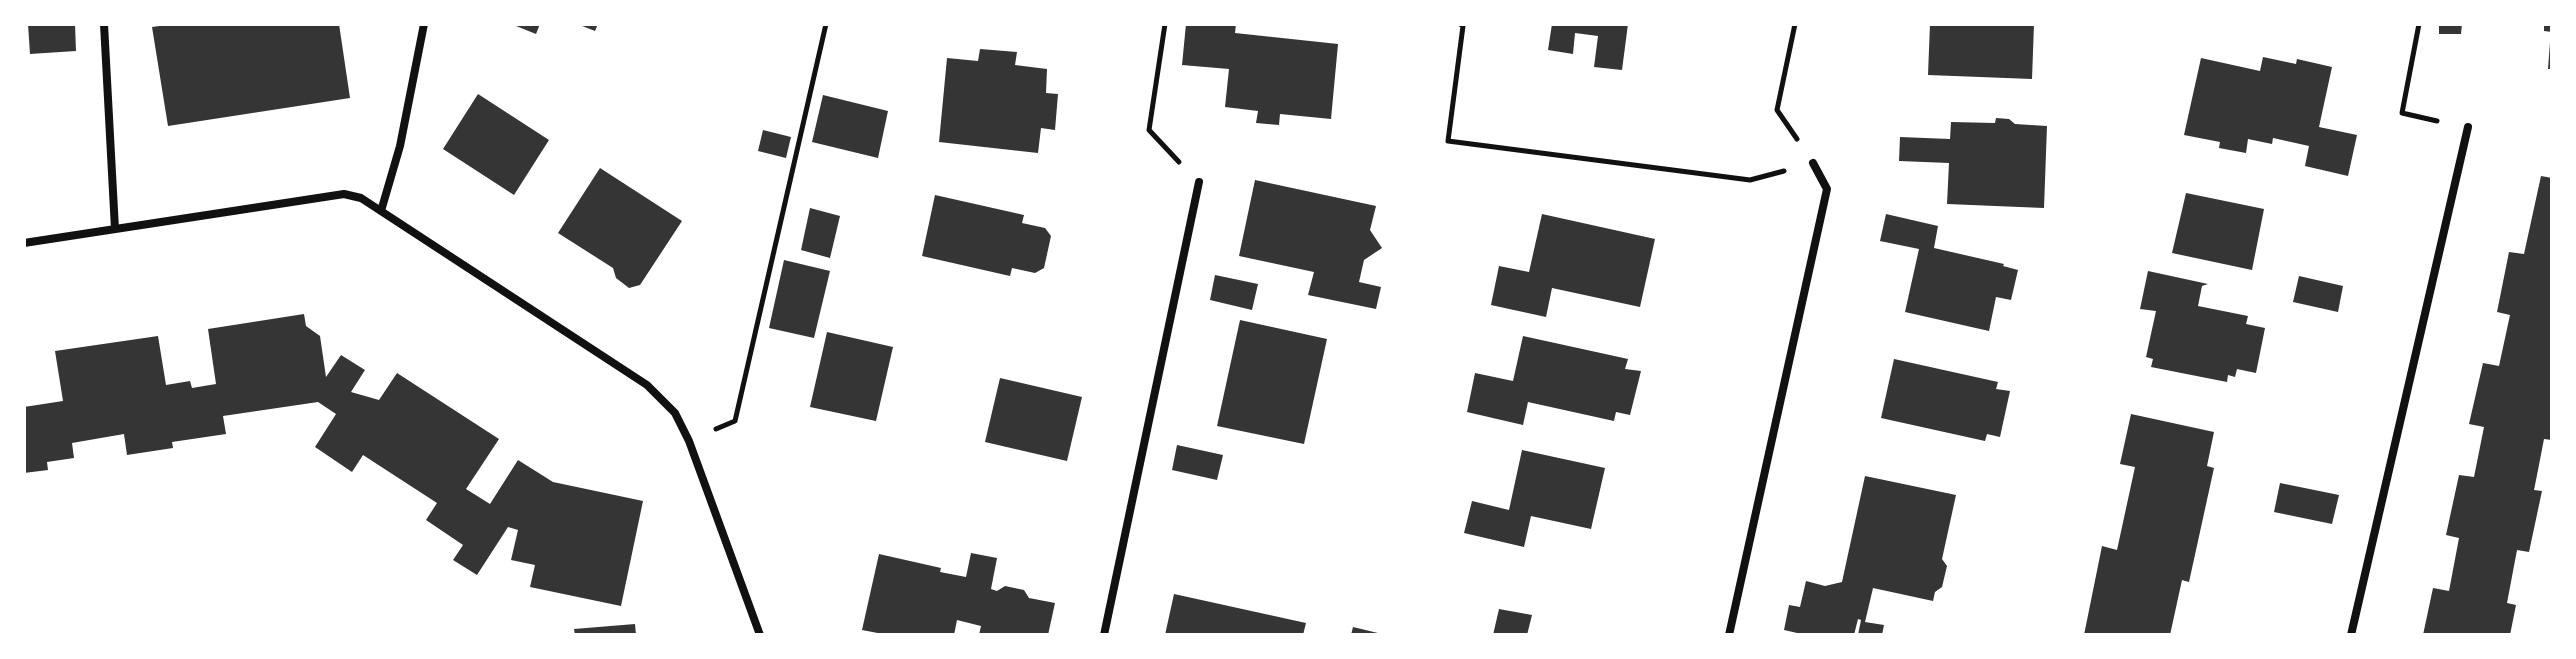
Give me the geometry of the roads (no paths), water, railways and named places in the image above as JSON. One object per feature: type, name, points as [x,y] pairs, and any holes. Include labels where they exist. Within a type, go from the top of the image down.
[{"type":"street","points":[[104,24],[115,229]]},
{"type":"street","points":[[381,211],[400,146],[424,24]]},
{"type":"street","points":[[2351,635],[2468,127]]},
{"type":"street","points":[[1729,635],[1827,189],[1813,163]]},
{"type":"street","points":[[1104,635],[1199,182]]},
{"type":"street","points":[[24,243],[344,194],[361,198],[647,385],[675,413],[689,441],[760,635]]}]
